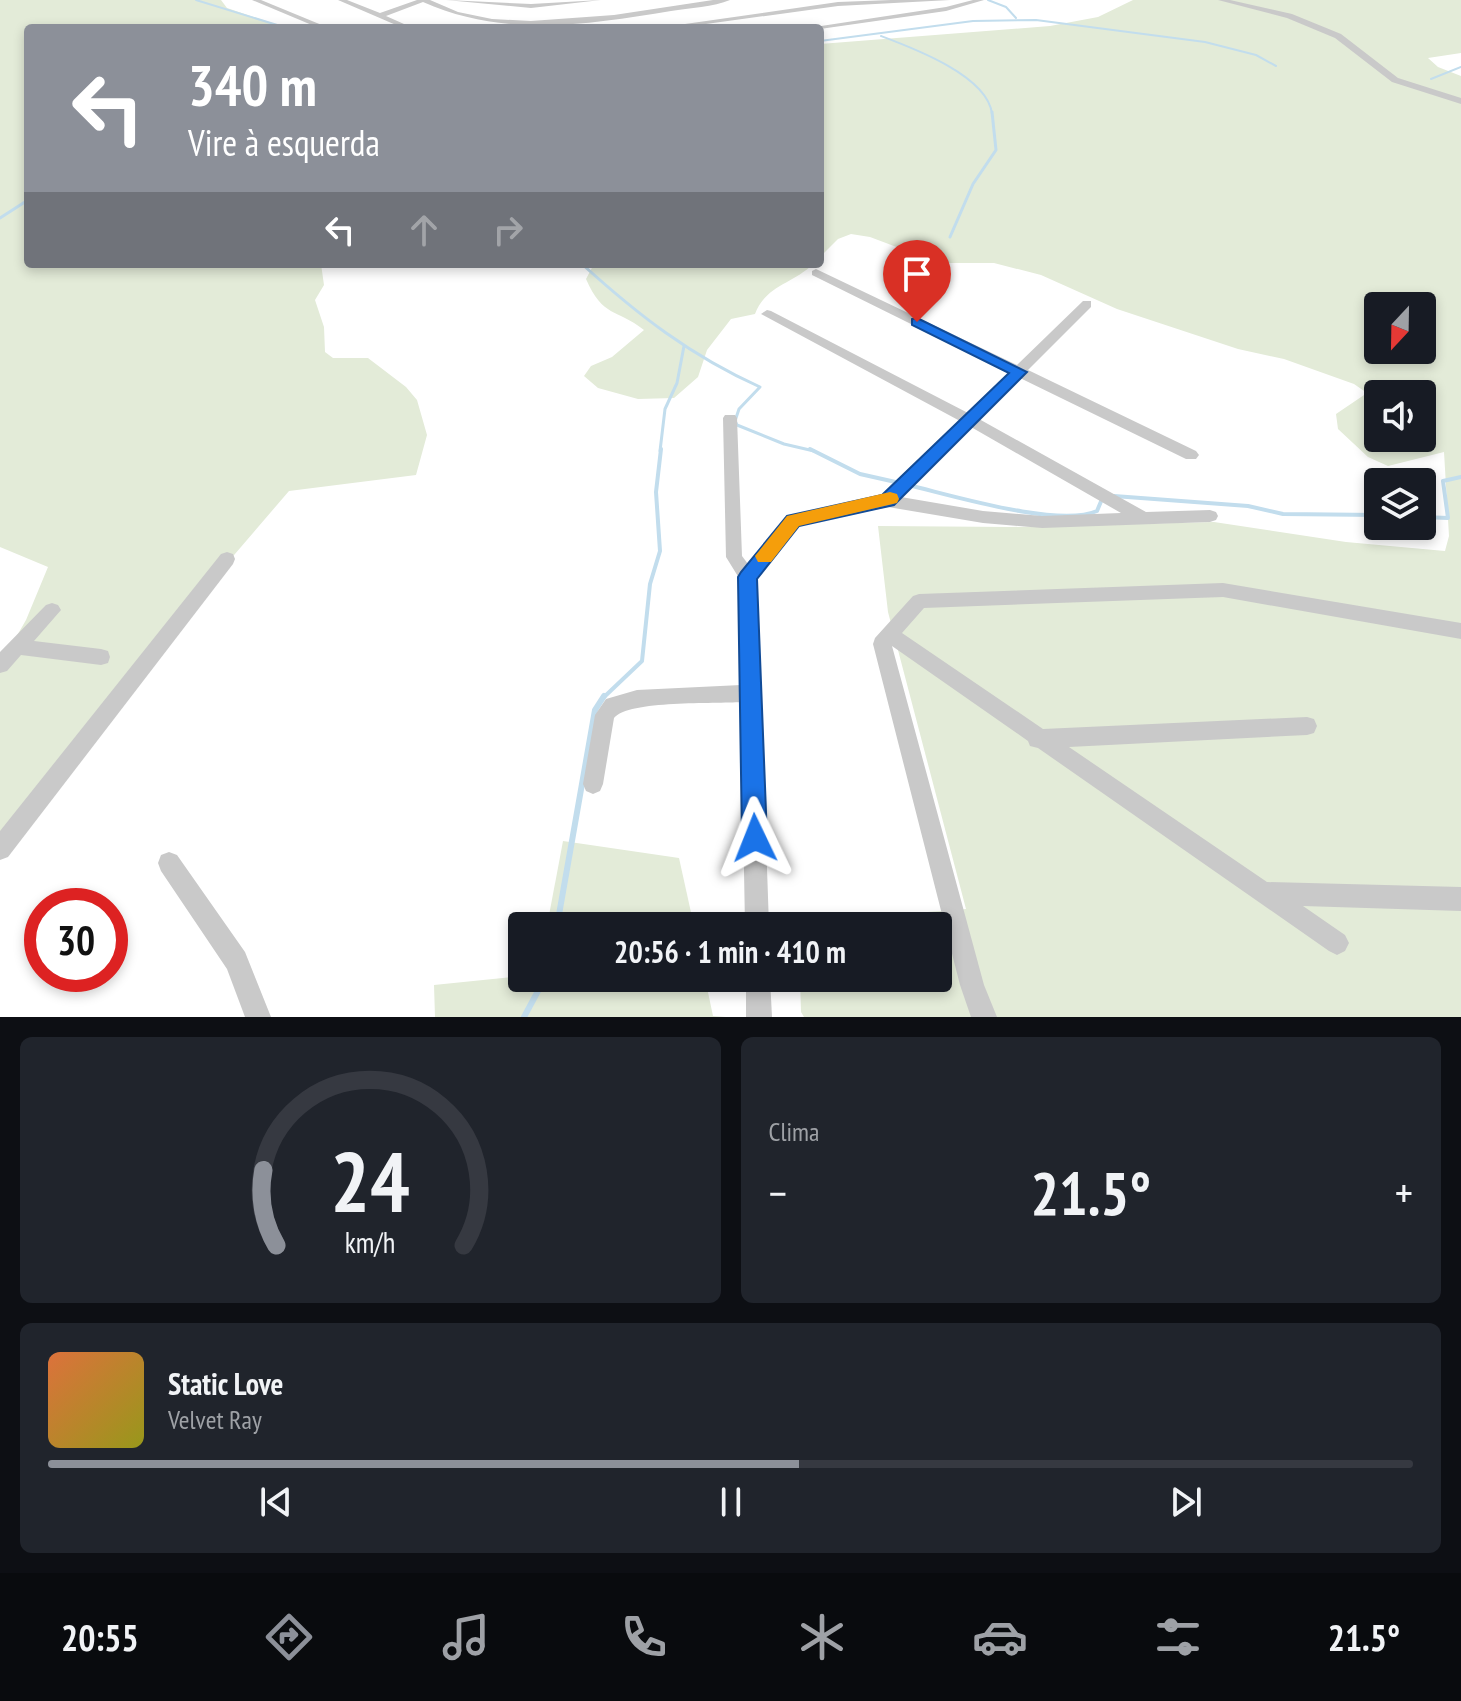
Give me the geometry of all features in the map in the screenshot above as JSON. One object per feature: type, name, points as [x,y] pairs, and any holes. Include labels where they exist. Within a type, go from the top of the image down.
[{"type":"street","points":[[255,0],[315,24]]},
{"type":"street","points":[[341,0],[401,24]]},
{"type":"street","points":[[382,15],[423,0],[460,15],[493,22],[536,23],[727,0]]},
{"type":"street","points":[[449,0],[531,6],[598,0]]},
{"type":"street","points":[[690,24],[838,4],[947,0]]},
{"type":"street","points":[[824,26],[946,9],[981,0]]},
{"type":"street","points":[[1221,0],[1289,16],[1338,36],[1395,80],[1461,101]]},
{"type":"street","points":[[571,3],[584,19]]},
{"type":"street","points":[[816,273],[1191,455]]},
{"type":"street","points":[[888,501],[1087,304]]},
{"type":"street","points":[[767,314],[970,420],[1145,519]]},
{"type":"street","points":[[730,418],[734,557],[748,577],[757,912]]},
{"type":"street","points":[[748,577],[793,521],[888,501],[983,517],[1042,522],[1210,516]]},
{"type":"street","points":[[0,849],[227,559]]},
{"type":"street","points":[[984,1017],[972,985],[882,644],[919,601],[1223,590],[1461,631]]},
{"type":"street","points":[[0,665],[52,610]]},
{"type":"street","points":[[890,635],[1337,943]]},
{"type":"street","points":[[17,647],[101,657]]},
{"type":"street","points":[[593,784],[605,715],[613,705],[637,699],[751,693]]},
{"type":"street","points":[[1037,739],[1307,726]]},
{"type":"street","points":[[169,863],[236,961],[258,1017]]},
{"type":"street","points":[[1263,893],[1461,899]]},
{"type":"street","points":[[758,992],[759,1017]]},
{"type":"green space","points":[[0,0],[221,0],[227,8],[275,24],[24,24],[24,268],[322,268],[324,285],[315,300],[324,327],[325,352],[333,358],[368,358],[406,387],[417,400],[427,435],[416,475],[289,491],[57,761],[0,834],[0,665],[26,620],[48,567],[0,547]]},
{"type":"green space","points":[[1133,0],[1461,0],[1461,53],[1428,58],[1438,67],[1461,76],[1461,1017],[804,1017],[800,992],[952,992],[952,912],[927,912],[966,909],[888,612],[878,526],[1011,527],[1214,522],[1346,542],[1445,551],[1449,536],[1444,452],[1388,466],[1368,457],[1338,429],[1336,414],[1364,395],[1364,452],[1436,452],[1436,380],[1364,380],[1364,391],[1354,384],[1284,359],[1238,349],[1117,309],[1041,275],[994,263],[939,263],[870,237],[851,234],[838,239],[824,253],[824,44],[1050,26],[1098,17]]},
{"type":"green space","points":[[592,268],[808,268],[766,297],[755,314],[731,319],[707,350],[698,377],[674,398],[638,399],[598,388],[584,376],[591,366],[612,357],[644,330],[604,306],[586,279]]},
{"type":"green space","points":[[563,841],[679,858],[691,912],[550,912]]},
{"type":"green space","points":[[508,977],[508,992],[708,992],[713,1016],[726,1017],[435,1017],[434,985]]},
{"type":"waterway","points":[[196,0],[274,24]]},
{"type":"waterway","points":[[988,0],[1006,7],[1016,18]]},
{"type":"waterway","points":[[824,40],[973,21],[1036,20],[1205,42],[1256,55],[1276,66]]},
{"type":"waterway","points":[[881,36],[929,56],[964,76],[987,100],[992,114]]},
{"type":"waterway","points":[[1431,79],[1461,67]]},
{"type":"waterway","points":[[950,237],[973,184],[996,150],[992,112]]},
{"type":"waterway","points":[[0,218],[24,203]]},
{"type":"waterway","points":[[587,268],[666,333],[711,362],[760,387],[739,409],[735,421],[737,425],[784,444],[814,451]]},
{"type":"waterway","points":[[660,451],[665,409],[677,383],[684,346]]},
{"type":"waterway","points":[[603,698],[642,661],[650,584],[660,551],[656,492],[661,449]]},
{"type":"waterway","points":[[810,449],[814,451]]},
{"type":"waterway","points":[[814,451],[860,474],[900,483]]},
{"type":"waterway","points":[[1436,518],[1448,518],[1443,481],[1461,477]]},
{"type":"waterway","points":[[908,485],[1004,508],[1057,516],[1097,511],[1102,499]]},
{"type":"waterway","points":[[1114,496],[1248,506],[1283,514],[1364,515]]},
{"type":"waterway","points":[[559,912],[595,710],[604,696]]},
{"type":"waterway","points":[[524,1017],[537,992]]},
{"type":"slow traffic","points":[[765,556],[793,521],[890,499]]},
{"type":"route","points":[[755,838],[748,577],[793,521],[888,501],[1019,372],[917,322]]}]
